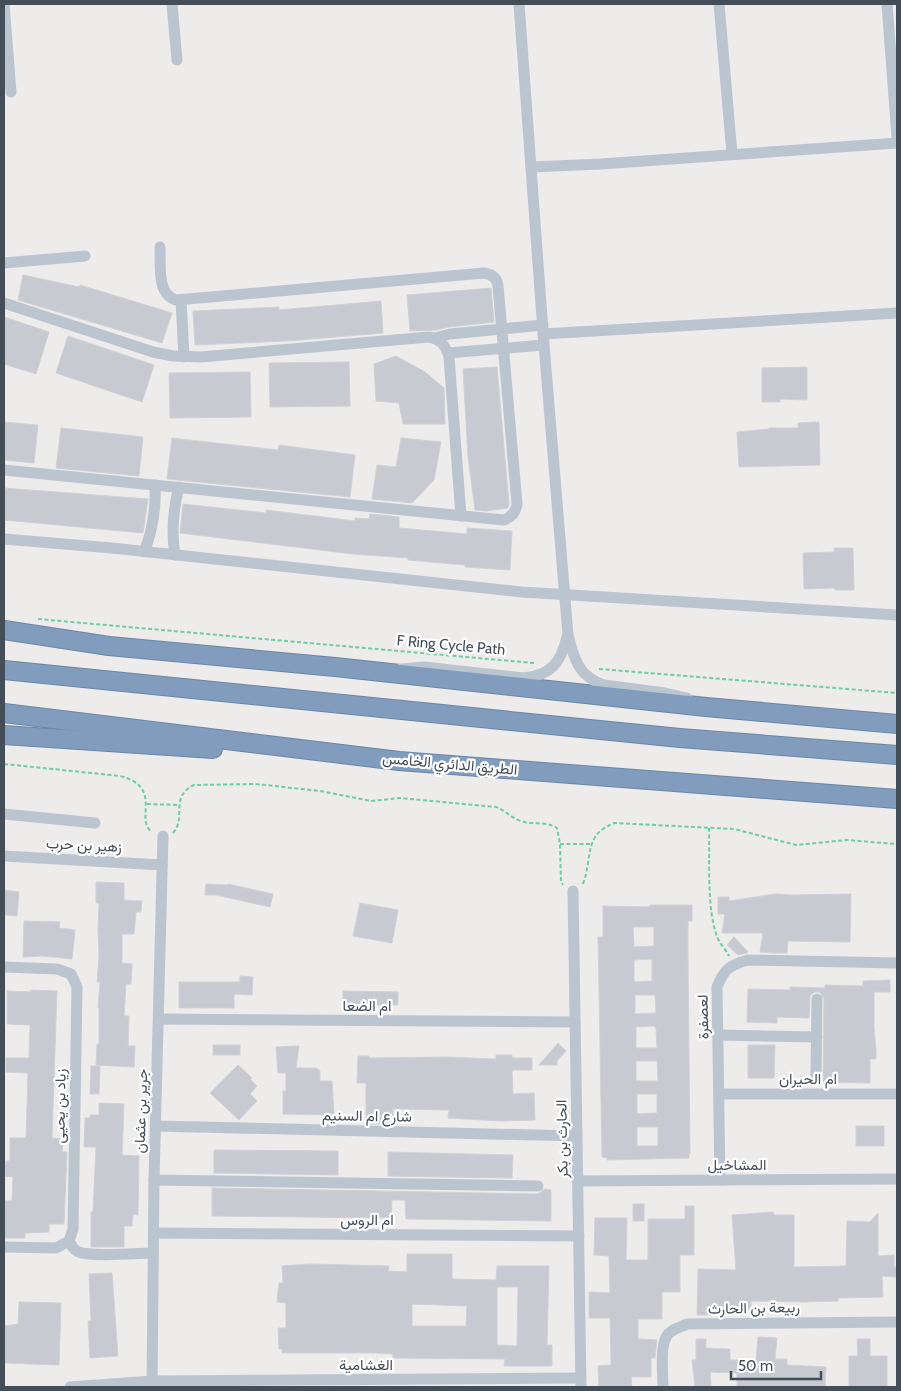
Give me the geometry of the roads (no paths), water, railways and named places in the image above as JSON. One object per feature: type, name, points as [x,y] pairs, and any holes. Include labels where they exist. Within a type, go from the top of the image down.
[{"type":"highway","points":[[4,630],[109,646],[335,666],[706,707],[897,724]]},
{"type":"highway","points":[[4,659],[80,677]]},
{"type":"highway","points":[[4,670],[680,738],[897,755]]},
{"type":"highway","name":"الطريق الدائري الخامس","points":[[4,713],[398,761],[897,799]]},
{"type":"highway","points":[[4,735],[398,761]]},
{"type":"street","points":[[4,4],[11,92]]},
{"type":"street","points":[[172,4],[176,60]]},
{"type":"street","points":[[519,4],[564,595],[572,654],[578,668],[590,679],[604,685],[676,695],[706,707]]},
{"type":"street","points":[[719,4],[732,154]]},
{"type":"street","points":[[887,4],[897,137]]},
{"type":"street","points":[[531,166],[601,164],[897,143]]},
{"type":"street","points":[[4,470],[504,520],[512,516],[516,508],[502,330],[497,282],[492,275],[488,273],[181,300],[171,298],[164,291],[160,247]]},
{"type":"street","points":[[4,263],[85,256]]},
{"type":"street","points":[[181,300],[184,357]]},
{"type":"street","points":[[4,303],[153,352],[184,357],[435,338],[450,334],[502,330],[543,335],[897,313]]},
{"type":"street","points":[[448,353],[503,348],[543,335]]},
{"type":"street","points":[[435,338],[443,344],[448,353],[461,516]]},
{"type":"street","points":[[144,552],[155,512],[155,485]]},
{"type":"street","points":[[175,555],[172,528],[174,507],[180,488]]},
{"type":"street","points":[[4,539],[522,592],[897,615]]},
{"type":"street","points":[[386,673],[405,668],[424,667],[524,678],[540,675],[555,665],[561,657],[568,635]]},
{"type":"street","points":[[4,814],[95,823]]},
{"type":"street","name":"جرير بن عثمان","points":[[152,1384],[154,1180],[163,836]]},
{"type":"street","name":"زهير بن حرب","points":[[4,856],[162,865]]},
{"type":"street","name":"الحارث بن بكر","points":[[574,891],[581,1383]]},
{"type":"street","name":"لعصفرة","points":[[720,1180],[717,987],[721,976],[735,964],[748,960],[897,963]]},
{"type":"street","name":"زياد بن يحيى","points":[[4,967],[57,969],[71,974],[77,987],[73,1229],[69,1241]]},
{"type":"street","points":[[816,1074],[817,999]]},
{"type":"street","name":"ام الضعا","points":[[159,1019],[575,1022]]},
{"type":"street","points":[[718,1035],[817,1037]]},
{"type":"street","name":"ام الحيران","points":[[719,1094],[897,1094]]},
{"type":"street","name":"شارع ام السنيم","points":[[156,1126],[577,1136]]},
{"type":"street","name":"المشاخيل","points":[[578,1181],[897,1179]]},
{"type":"street","points":[[154,1180],[538,1186]]},
{"type":"street","name":"ام الروس","points":[[154,1233],[579,1236]]},
{"type":"street","points":[[4,1246],[56,1248],[69,1241],[74,1249],[81,1252],[114,1254],[153,1253]]},
{"type":"street","name":"ربيعة بن الحارث","points":[[663,1387],[662,1354],[664,1344],[668,1335],[676,1328],[687,1324],[897,1322]]},
{"type":"street","name":"الغشامية","points":[[152,1384],[581,1383]]},
{"type":"street","points":[[70,1387],[152,1384]]}]
